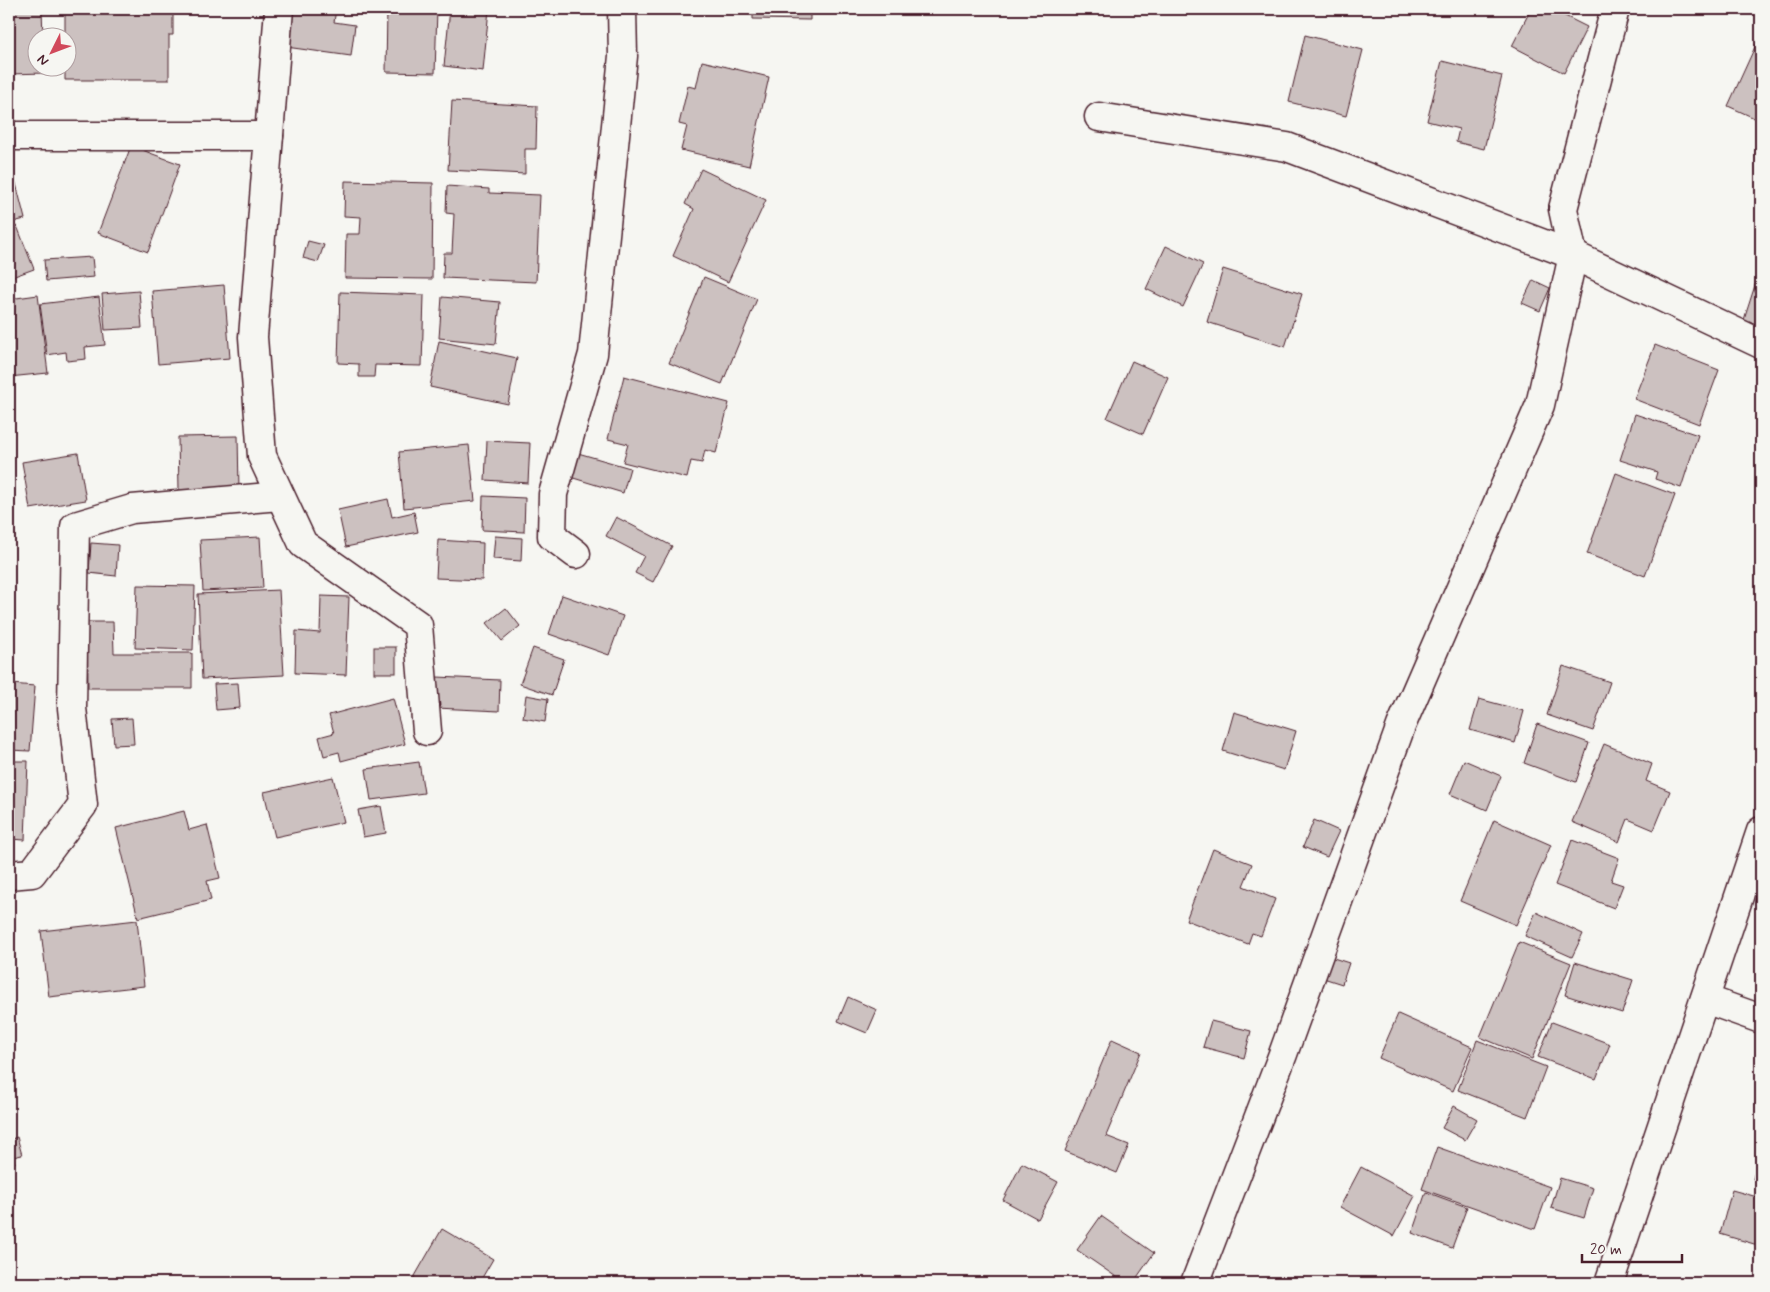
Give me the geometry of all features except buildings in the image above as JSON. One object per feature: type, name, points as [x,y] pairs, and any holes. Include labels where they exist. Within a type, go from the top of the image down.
[{"type":"street","points":[[279,9],[253,337],[262,456],[303,544],[418,625],[427,731]]},
{"type":"street","points":[[576,554],[552,536],[553,494],[592,354],[623,56],[622,9]]},
{"type":"street","points":[[1195,1283],[1283,1054],[1401,726],[1540,405],[1573,255],[1563,209],[1615,9]]},
{"type":"street","points":[[1099,117],[1288,147],[1573,255],[1761,344]]},
{"type":"street","points":[[9,136],[269,136]]},
{"type":"street","points":[[9,875],[32,873],[83,806],[72,708],[75,526],[132,509],[280,496]]},
{"type":"street","points":[[1610,1283],[1761,831]]},
{"type":"street","points":[[1705,999],[1761,1020]]}]
